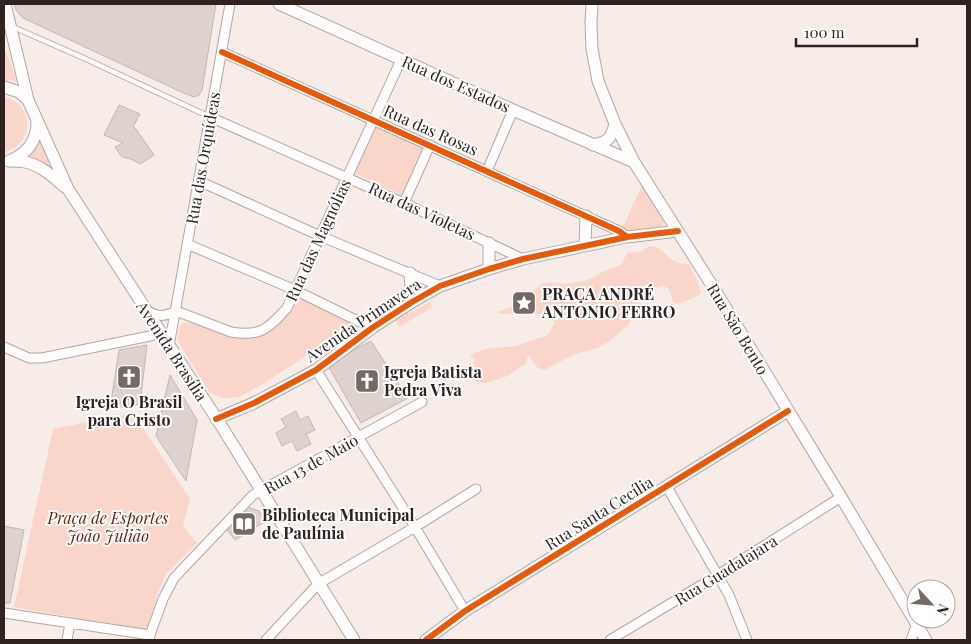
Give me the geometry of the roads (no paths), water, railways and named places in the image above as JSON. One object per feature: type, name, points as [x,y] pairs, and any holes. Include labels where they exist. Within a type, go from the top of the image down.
[{"type":"main road","points":[[5,4],[6,27],[28,100]]},
{"type":"main road","name":"Rua dos Estados","points":[[279,4],[513,110],[634,162]]},
{"type":"main road","name":"Rua São Bento","points":[[592,4],[592,49],[598,81],[615,124],[634,162],[841,497],[906,609]]},
{"type":"main road","points":[[4,87],[19,92],[28,100]]},
{"type":"main road","name":"Avenida Brasília","points":[[28,100],[68,190],[262,491],[354,640]]},
{"type":"main road","points":[[6,161],[17,158],[31,146],[35,138],[37,120]]},
{"type":"main road","points":[[593,145],[608,139],[615,124]]},
{"type":"main road","name":"Avenida Brasília","points":[[6,161],[25,162],[35,165],[45,170],[68,190]]},
{"type":"main road","points":[[585,246],[586,216]]},
{"type":"main road","name":"Avenida Primavera","points":[[216,419],[254,403],[316,370],[372,328],[440,286],[523,259],[627,237],[678,231]]},
{"type":"main road","points":[[489,243],[489,269]]},
{"type":"main road","points":[[410,274],[412,302]]},
{"type":"main road","name":"Rua Santa Cecília","points":[[426,640],[465,612],[788,411]]},
{"type":"main road","name":"Rua São Bento","points":[[918,629],[926,640]]},
{"type":"street","name":"Rua das Orquídeas","points":[[169,346],[230,4]]},
{"type":"street","name":"Rua das Rosas","points":[[222,52],[619,231],[627,237]]},
{"type":"street","name":"Rua das Magnólias","points":[[176,311],[231,332],[249,334],[268,328],[287,308],[401,60]]},
{"type":"street","points":[[487,171],[513,110]]},
{"type":"street","name":"Rua das Violetas","points":[[210,116],[404,202],[523,259]]},
{"type":"street","points":[[404,202],[430,145]]},
{"type":"street","points":[[199,181],[320,236],[440,286]]},
{"type":"street","points":[[187,244],[295,290],[372,328]]},
{"type":"street","points":[[146,310],[154,315],[162,316],[176,311]]},
{"type":"street","points":[[4,347],[29,358],[42,358],[161,333]]},
{"type":"street","points":[[316,370],[465,612]]},
{"type":"street","name":"Rua 13 de Maio","points":[[149,638],[163,599],[174,578],[253,496],[422,402]]},
{"type":"street","points":[[667,487],[729,595],[747,640]]},
{"type":"street","points":[[266,640],[318,584],[476,489]]},
{"type":"street","name":"Rua Guadalajara","points":[[610,640],[718,575],[841,497]]},
{"type":"street","points":[[4,613],[149,638]]},
{"type":"street","points":[[67,640],[70,623]]},
{"type":"lane","points":[[6,27],[86,59],[210,116]]},
{"type":"place","name":"PRAÇA ANDRÉ ANTONIO FERRO","points":[[524,303]]},
{"type":"place","name":"Igreja O Brasil para Cristo","points":[[129,377]]},
{"type":"place","name":"Igreja Batista Pedra Viva","points":[[367,381]]},
{"type":"place","name":"Biblioteca Municipal de Paulínia","points":[[244,524]]},
{"type":"park label","name":"Praça de Esportes João Julião","points":[[108,527]]}]
